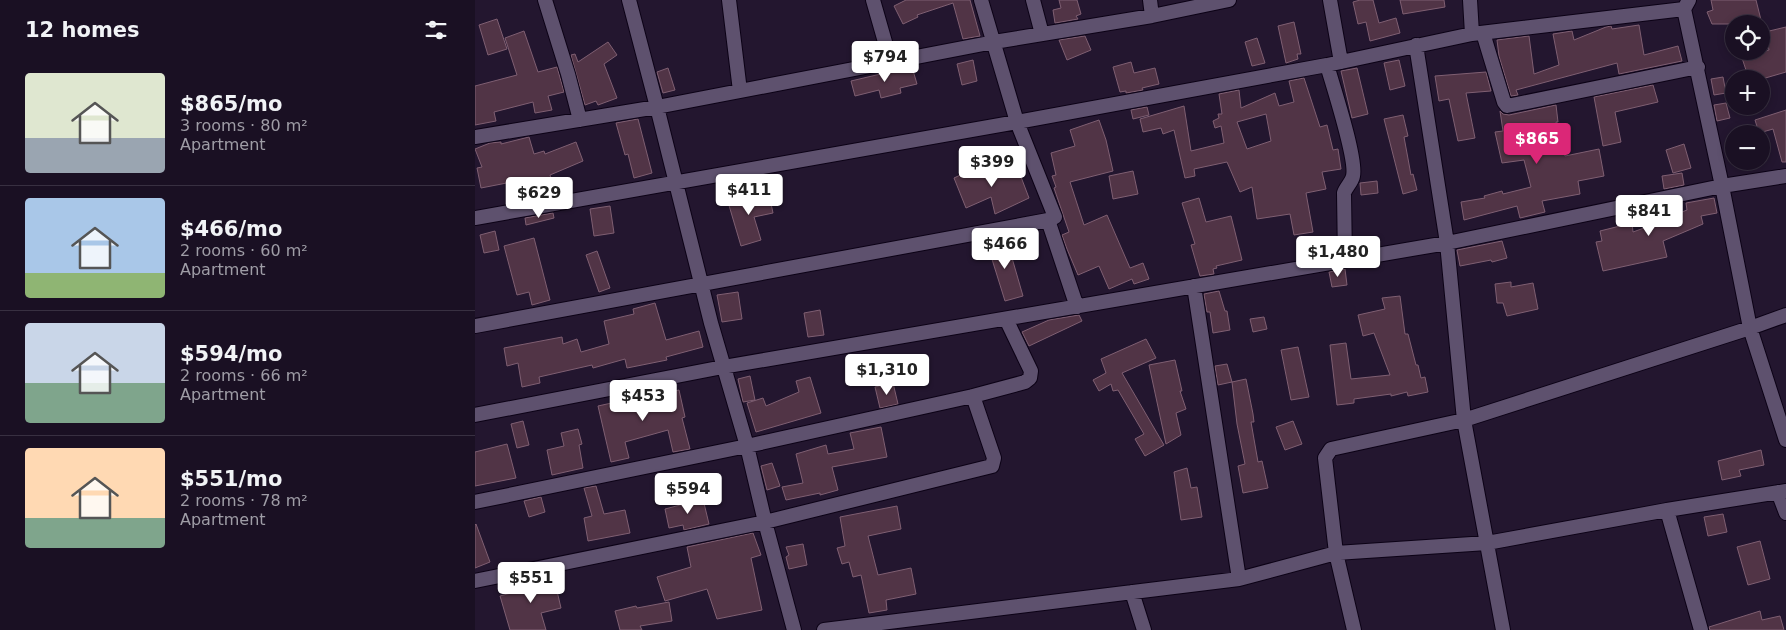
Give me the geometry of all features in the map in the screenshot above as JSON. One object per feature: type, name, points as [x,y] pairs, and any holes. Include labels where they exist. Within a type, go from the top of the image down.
[{"type":"street","points":[[545,0],[569,74],[580,120]]},
{"type":"street","points":[[629,0],[701,284],[723,367],[747,446],[794,630]]},
{"type":"street","points":[[729,0],[739,91]]},
{"type":"street","points":[[873,0],[891,63]]},
{"type":"street","points":[[475,326],[1048,220],[1055,217],[1017,122],[981,0]]},
{"type":"street","points":[[1033,0],[1042,34]]},
{"type":"street","points":[[1150,0],[1153,16]]},
{"type":"street","points":[[475,137],[657,107],[994,42],[1153,16],[1229,0]]},
{"type":"street","points":[[1331,0],[1341,62]]},
{"type":"street","points":[[1470,0],[1478,34],[1507,106],[1698,67]]},
{"type":"street","points":[[475,218],[1017,122],[1327,65],[1416,45],[1478,34],[1687,4],[1751,328],[1786,440]]},
{"type":"street","points":[[1416,45],[1447,243],[1465,420],[1503,630]]},
{"type":"street","points":[[1327,65],[1353,167],[1353,176],[1346,186],[1344,193],[1345,260]]},
{"type":"street","points":[[475,415],[723,367],[1447,243],[1723,186],[1786,176]]},
{"type":"street","points":[[1048,220],[1077,307]]},
{"type":"street","points":[[1194,286],[1239,579]]},
{"type":"street","points":[[1354,630],[1336,553],[1325,458],[1331,449],[1465,420],[1786,315]]},
{"type":"street","points":[[475,502],[747,446],[973,396],[1025,382],[1030,378],[1031,371],[1006,319]]},
{"type":"street","points":[[475,581],[765,522],[992,466],[994,458],[973,396]]},
{"type":"street","points":[[823,630],[1239,579],[1336,553],[1487,543],[1782,491],[1786,513]]},
{"type":"street","points":[[1667,510],[1701,630]]},
{"type":"street","points":[[1132,592],[1144,630]]},
{"type":"building","points":[[906,0],[970,0],[980,36],[963,39],[953,3],[917,15],[918,17],[903,24],[894,6]]},
{"type":"building","points":[[1059,0],[1077,0],[1081,14],[1076,16],[1078,19],[1055,23],[1053,10],[1061,8]]},
{"type":"building","points":[[1373,0],[1379,23],[1396,18],[1400,33],[1370,41],[1366,22],[1358,24],[1353,2]]},
{"type":"building","points":[[1400,0],[1444,0],[1445,7],[1403,14]]},
{"type":"building","points":[[1711,0],[1756,0],[1760,15],[1725,15],[1725,24],[1712,24],[1707,12],[1713,10]]},
{"type":"building","points":[[497,19],[507,49],[488,55],[479,25]]},
{"type":"building","points":[[1294,22],[1301,54],[1297,54],[1298,59],[1286,63],[1278,26]]},
{"type":"building","points":[[1639,25],[1644,55],[1678,46],[1682,61],[1619,74],[1617,63],[1516,90],[1518,95],[1511,96],[1499,56],[1497,40],[1529,36],[1534,74],[1559,65],[1553,34],[1572,31],[1574,40],[1606,27],[1611,26],[1612,29]]},
{"type":"building","points":[[1786,27],[1786,72],[1770,77],[1770,70],[1746,70],[1743,60],[1770,60],[1770,31]]},
{"type":"building","points":[[524,31],[538,72],[557,67],[564,92],[548,96],[552,110],[535,113],[533,102],[494,112],[496,121],[475,125],[475,86],[517,75],[505,38]]},
{"type":"building","points":[[1085,36],[1091,50],[1067,60],[1059,40]]},
{"type":"building","points":[[1257,38],[1265,63],[1252,66],[1245,42]]},
{"type":"building","points":[[608,42],[617,55],[604,64],[617,98],[598,105],[596,101],[585,105],[571,55],[575,54],[578,62]]},
{"type":"building","points":[[973,60],[977,81],[962,85],[957,64]]},
{"type":"building","points":[[1399,60],[1405,86],[1390,90],[1384,63]]},
{"type":"building","points":[[1131,62],[1134,73],[1155,68],[1159,84],[1142,88],[1143,90],[1126,93],[1126,91],[1120,92],[1113,67]]},
{"type":"building","points":[[912,67],[917,84],[900,88],[901,93],[881,98],[879,90],[855,96],[851,81]]},
{"type":"building","points":[[668,68],[675,90],[663,93],[657,72]]},
{"type":"building","points":[[1357,68],[1368,114],[1352,118],[1341,71]]},
{"type":"building","points":[[1486,72],[1491,91],[1466,93],[1475,138],[1458,141],[1449,99],[1439,101],[1435,76]]},
{"type":"building","points":[[1723,77],[1725,93],[1714,95],[1711,79]]},
{"type":"building","points":[[1304,78],[1320,127],[1327,125],[1333,150],[1338,149],[1341,169],[1322,172],[1326,189],[1306,193],[1313,232],[1294,235],[1290,214],[1257,219],[1252,187],[1240,192],[1227,162],[1194,169],[1195,176],[1185,178],[1174,130],[1163,134],[1161,128],[1143,132],[1140,119],[1184,106],[1191,151],[1224,143],[1221,126],[1215,128],[1213,121],[1219,118],[1218,114],[1222,114],[1219,94],[1239,90],[1241,108],[1275,93],[1279,106],[1294,102],[1289,81]],"holes":[[[1266,114],[1271,141],[1247,149],[1237,122]]]},
{"type":"building","points":[[1653,85],[1658,102],[1615,112],[1621,142],[1603,146],[1594,97]]},
{"type":"building","points":[[1725,103],[1725,115],[1729,115],[1730,118],[1717,121],[1714,105]]},
{"type":"building","points":[[1556,105],[1558,122],[1556,122],[1565,156],[1599,149],[1604,176],[1578,181],[1580,194],[1542,201],[1545,212],[1520,218],[1517,206],[1464,220],[1461,202],[1485,198],[1484,196],[1502,191],[1503,194],[1531,187],[1524,160],[1502,163],[1495,132],[1503,131],[1500,111],[1503,114],[1509,115]]},
{"type":"building","points":[[1147,107],[1149,115],[1133,119],[1131,110]]},
{"type":"building","points":[[1786,110],[1786,162],[1782,162],[1773,129],[1770,130],[1770,125],[1757,125],[1755,120]]},
{"type":"building","points":[[1403,115],[1408,136],[1404,137],[1411,175],[1413,174],[1417,190],[1403,194],[1384,119]]},
{"type":"building","points":[[638,119],[652,173],[634,178],[628,154],[625,155],[616,123]]},
{"type":"building","points":[[1099,120],[1113,171],[1070,182],[1084,225],[1107,215],[1130,268],[1143,263],[1149,279],[1134,284],[1132,279],[1109,289],[1099,266],[1078,275],[1062,235],[1069,232],[1054,188],[1056,187],[1052,176],[1056,175],[1051,153],[1075,146],[1070,130]]},
{"type":"building","points":[[529,137],[534,154],[544,151],[545,154],[576,142],[583,161],[550,175],[554,189],[547,191],[549,196],[521,201],[517,181],[481,188],[477,168],[482,167],[475,149],[490,143],[501,142],[501,144]]},
{"type":"building","points":[[1684,144],[1691,168],[1673,173],[1666,150]]},
{"type":"building","points":[[988,162],[995,176],[1018,169],[1029,198],[995,214],[991,197],[966,208],[954,178]]},
{"type":"building","points":[[1133,171],[1138,194],[1113,199],[1109,176]]},
{"type":"building","points":[[1682,173],[1684,185],[1664,189],[1662,176]]},
{"type":"building","points":[[1377,181],[1378,193],[1361,195],[1360,183]]},
{"type":"building","points":[[769,194],[773,213],[754,217],[761,240],[741,246],[728,202],[748,196]]},
{"type":"building","points":[[1199,198],[1206,222],[1231,216],[1242,260],[1216,266],[1217,268],[1213,269],[1214,274],[1200,276],[1191,245],[1195,244],[1182,203]]},
{"type":"building","points":[[1714,198],[1717,213],[1701,216],[1703,224],[1663,241],[1667,257],[1603,271],[1596,242],[1602,241],[1600,231],[1632,223],[1633,232],[1687,210],[1686,203]]},
{"type":"building","points":[[610,206],[614,233],[594,236],[590,209]]},
{"type":"building","points":[[553,213],[554,218],[526,225],[525,218]]},
{"type":"building","points":[[495,231],[499,250],[484,253],[480,235]]},
{"type":"building","points":[[534,238],[550,300],[532,305],[529,292],[517,295],[504,246]]},
{"type":"building","points":[[999,238],[1003,253],[1010,251],[1023,296],[1005,301],[986,240]]},
{"type":"building","points":[[1336,238],[1336,253],[1319,256],[1316,242]]},
{"type":"building","points":[[1502,241],[1507,258],[1460,266],[1457,250]]},
{"type":"building","points":[[597,251],[610,288],[599,292],[586,255]]},
{"type":"building","points":[[1345,269],[1347,285],[1332,287],[1329,272]]},
{"type":"building","points":[[1511,282],[1511,287],[1533,283],[1538,309],[1507,316],[1503,303],[1497,303],[1495,284]]},
{"type":"building","points":[[1219,291],[1225,311],[1227,311],[1230,330],[1213,333],[1210,312],[1207,312],[1204,294]]},
{"type":"building","points":[[738,292],[742,319],[722,322],[717,295]]},
{"type":"building","points":[[1400,296],[1405,334],[1408,334],[1416,365],[1418,365],[1421,378],[1425,377],[1428,392],[1408,396],[1407,392],[1391,396],[1391,394],[1354,399],[1354,403],[1337,405],[1330,345],[1346,343],[1351,379],[1390,375],[1374,333],[1363,336],[1358,315],[1385,309],[1382,298]]},
{"type":"building","points":[[655,303],[666,340],[699,331],[703,347],[666,357],[667,360],[627,368],[625,359],[593,368],[592,365],[539,377],[540,383],[522,387],[518,363],[507,366],[504,348],[562,337],[563,344],[577,339],[581,352],[609,344],[604,321],[634,314],[633,309]]},
{"type":"building","points":[[820,310],[824,335],[808,337],[804,313]]},
{"type":"building","points":[[1079,315],[1082,321],[1029,346],[1022,332],[1049,320]]},
{"type":"building","points":[[1264,317],[1267,329],[1253,332],[1250,319]]},
{"type":"building","points":[[1146,339],[1156,358],[1122,373],[1164,445],[1145,456],[1135,439],[1144,434],[1118,390],[1113,391],[1111,384],[1099,391],[1093,380],[1106,373],[1101,359]]},
{"type":"building","points":[[1298,347],[1309,397],[1291,400],[1281,350]]},
{"type":"building","points":[[879,356],[884,378],[862,383],[857,361]]},
{"type":"building","points":[[1175,360],[1182,391],[1180,391],[1186,409],[1176,413],[1181,435],[1166,444],[1149,365]]},
{"type":"building","points":[[1227,364],[1232,382],[1218,385],[1215,366]]},
{"type":"building","points":[[750,376],[755,400],[743,402],[738,379]]},
{"type":"building","points":[[810,377],[821,413],[756,432],[747,403],[763,398],[766,406],[799,392],[796,381]]},
{"type":"building","points":[[1246,379],[1253,414],[1254,422],[1251,422],[1258,462],[1262,461],[1268,488],[1243,493],[1238,466],[1245,464],[1237,424],[1232,382]]},
{"type":"building","points":[[893,383],[898,404],[880,408],[875,387]]},
{"type":"building","points":[[679,390],[685,417],[682,418],[690,449],[673,452],[668,430],[625,442],[629,458],[611,462],[598,406],[616,402],[617,404],[641,397]]},
{"type":"building","points":[[523,421],[529,445],[517,448],[511,424]]},
{"type":"building","points":[[1293,421],[1302,444],[1285,450],[1276,427]]},
{"type":"building","points":[[881,427],[887,457],[832,467],[838,490],[820,495],[820,493],[786,500],[782,487],[803,483],[796,454],[826,445],[828,454],[854,449],[850,433]]},
{"type":"building","points":[[578,429],[582,444],[579,445],[583,468],[552,475],[547,450],[564,446],[561,433]]},
{"type":"building","points":[[507,444],[516,478],[475,486],[475,452]]},
{"type":"building","points":[[1761,450],[1764,465],[1739,470],[1741,476],[1722,480],[1718,461]]},
{"type":"building","points":[[772,463],[780,486],[767,490],[761,466]]},
{"type":"building","points":[[1187,468],[1191,488],[1197,487],[1202,517],[1181,520],[1174,472]]},
{"type":"building","points":[[596,486],[604,514],[625,510],[630,533],[588,541],[584,518],[592,516],[584,488]]},
{"type":"building","points":[[541,497],[545,512],[529,517],[524,501]]},
{"type":"building","points":[[703,499],[709,524],[684,530],[683,525],[669,528],[665,509]]},
{"type":"building","points":[[897,506],[901,529],[868,536],[878,575],[911,568],[916,594],[886,600],[887,610],[869,613],[861,575],[853,577],[849,562],[842,564],[837,548],[845,546],[840,517]]},
{"type":"building","points":[[1723,514],[1727,532],[1708,536],[1704,517]]},
{"type":"building","points":[[475,525],[490,562],[475,568]]},
{"type":"building","points":[[753,533],[761,555],[751,558],[762,610],[717,619],[707,589],[665,601],[657,577],[691,567],[687,547]]},
{"type":"building","points":[[1760,541],[1770,579],[1748,585],[1737,547]]},
{"type":"building","points":[[803,544],[807,565],[789,569],[786,557],[789,555],[786,547]]},
{"type":"building","points":[[553,574],[561,608],[541,613],[546,630],[510,630],[500,596],[526,589],[524,584]]},
{"type":"building","points":[[669,602],[672,621],[640,626],[642,630],[620,630],[615,611]]},
{"type":"building","points":[[1760,611],[1762,620],[1780,616],[1784,630],[1710,630],[1709,627]]}]
